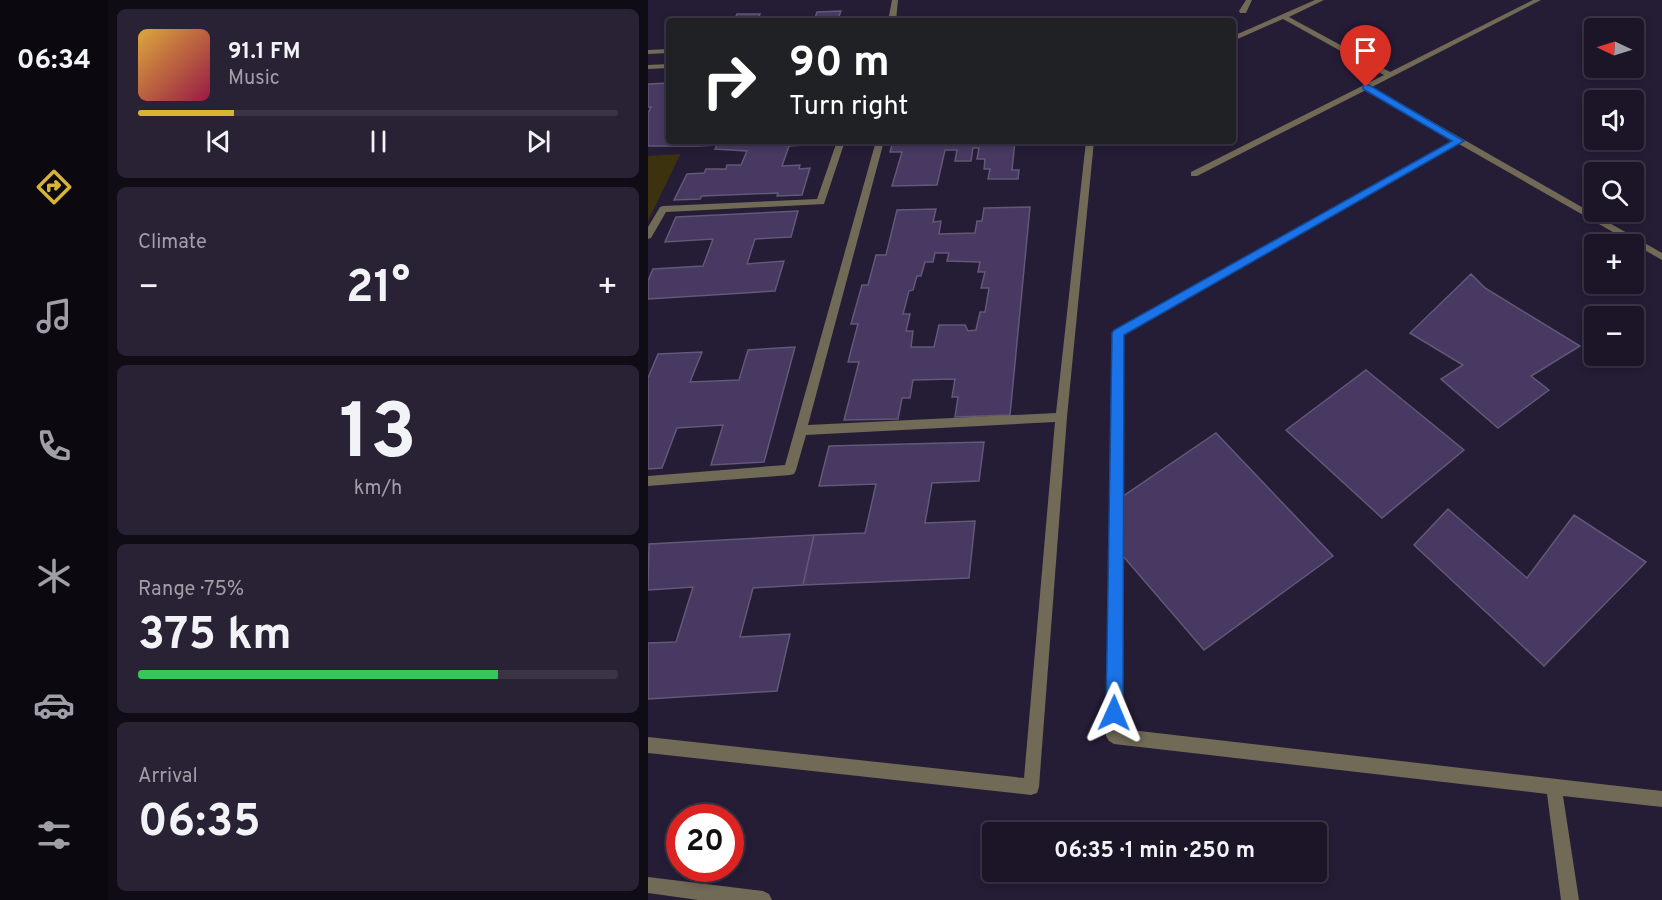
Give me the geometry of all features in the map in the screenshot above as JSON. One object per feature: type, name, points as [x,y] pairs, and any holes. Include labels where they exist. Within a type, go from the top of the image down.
[{"type":"street","points":[[892,18],[895,0]]},
{"type":"street","points":[[1244,11],[1249,0]]},
{"type":"street","points":[[1236,38],[1321,0]]},
{"type":"street","points":[[1194,174],[1538,0]]},
{"type":"street","points":[[1284,17],[1390,75]]},
{"type":"street","points":[[648,52],[666,51]]},
{"type":"street","points":[[648,67],[666,66]]},
{"type":"street","points":[[1366,87],[1662,257]]},
{"type":"street","points":[[1460,141],[1118,333],[1114,736],[1662,799]]},
{"type":"street","points":[[648,236],[663,209],[821,202],[840,144]]},
{"type":"street","points":[[648,481],[790,470],[803,430],[879,144]]},
{"type":"street","points":[[648,745],[1030,787],[1061,417],[1090,144]]},
{"type":"street","points":[[803,430],[1061,417]]},
{"type":"street","points":[[1554,787],[1570,900]]},
{"type":"street","points":[[648,885],[763,900]]},
{"type":"shaded area","points":[[680,155],[648,221],[648,156]]},
{"type":"building","points":[[841,11],[838,18],[815,18],[817,12]]},
{"type":"building","points":[[737,14],[760,14],[758,18],[735,18]]},
{"type":"building","points":[[666,83],[666,144],[699,144],[698,146],[648,146],[648,113],[651,107],[648,107],[648,84]]},
{"type":"building","points":[[701,144],[807,144],[789,146],[782,166],[800,165],[799,169],[810,168],[802,195],[777,196],[778,193],[702,196],[700,199],[674,200],[687,174],[704,173],[706,169],[726,169],[727,165],[741,165],[747,151],[715,149],[717,145],[700,146]]},
{"type":"building","points":[[892,144],[1015,144],[1012,170],[1019,170],[1018,179],[988,179],[990,169],[984,169],[985,159],[977,159],[979,148],[973,148],[971,161],[955,161],[957,150],[945,150],[937,185],[892,186],[902,152],[890,152]]},
{"type":"building","points":[[1030,207],[1010,415],[955,417],[958,397],[952,397],[955,379],[913,380],[910,398],[902,398],[898,419],[844,420],[859,362],[848,362],[858,324],[851,324],[862,285],[868,285],[876,255],[886,255],[897,210],[936,209],[933,222],[941,221],[939,234],[975,233],[977,221],[982,221],[984,208]],"holes":[[[935,253],[949,253],[947,261],[980,262],[978,272],[985,272],[981,288],[989,288],[985,312],[980,312],[976,330],[968,331],[965,325],[939,325],[934,347],[911,347],[913,331],[906,331],[910,314],[903,314],[909,291],[913,290],[917,276],[921,276],[925,262],[933,262]]]},
{"type":"building","points":[[798,211],[791,237],[755,239],[747,264],[784,261],[775,291],[648,299],[648,281],[653,269],[703,266],[713,239],[665,242],[676,217]]},
{"type":"building","points":[[1471,274],[1485,288],[1580,346],[1531,376],[1549,390],[1498,428],[1441,379],[1463,365],[1410,333]]},
{"type":"building","points":[[795,347],[764,462],[711,465],[723,425],[677,428],[662,468],[648,469],[648,378],[658,354],[702,352],[690,382],[739,380],[748,350]]},
{"type":"building","points":[[1366,370],[1464,450],[1382,518],[1286,430]]},
{"type":"building","points":[[1216,433],[1333,556],[1204,650],[1116,548],[1116,501]]},
{"type":"building","points":[[984,442],[979,481],[932,483],[925,523],[975,521],[969,578],[803,585],[814,535],[865,533],[876,484],[819,486],[829,446]]},
{"type":"building","points":[[1448,509],[1527,578],[1574,515],[1646,562],[1544,666],[1414,545]]},
{"type":"building","points":[[814,535],[803,585],[753,588],[740,637],[790,634],[777,691],[648,699],[648,643],[676,642],[693,587],[648,590],[649,544]]},
{"type":"route","points":[[1114,713],[1118,333],[1460,141],[1366,87]]}]
